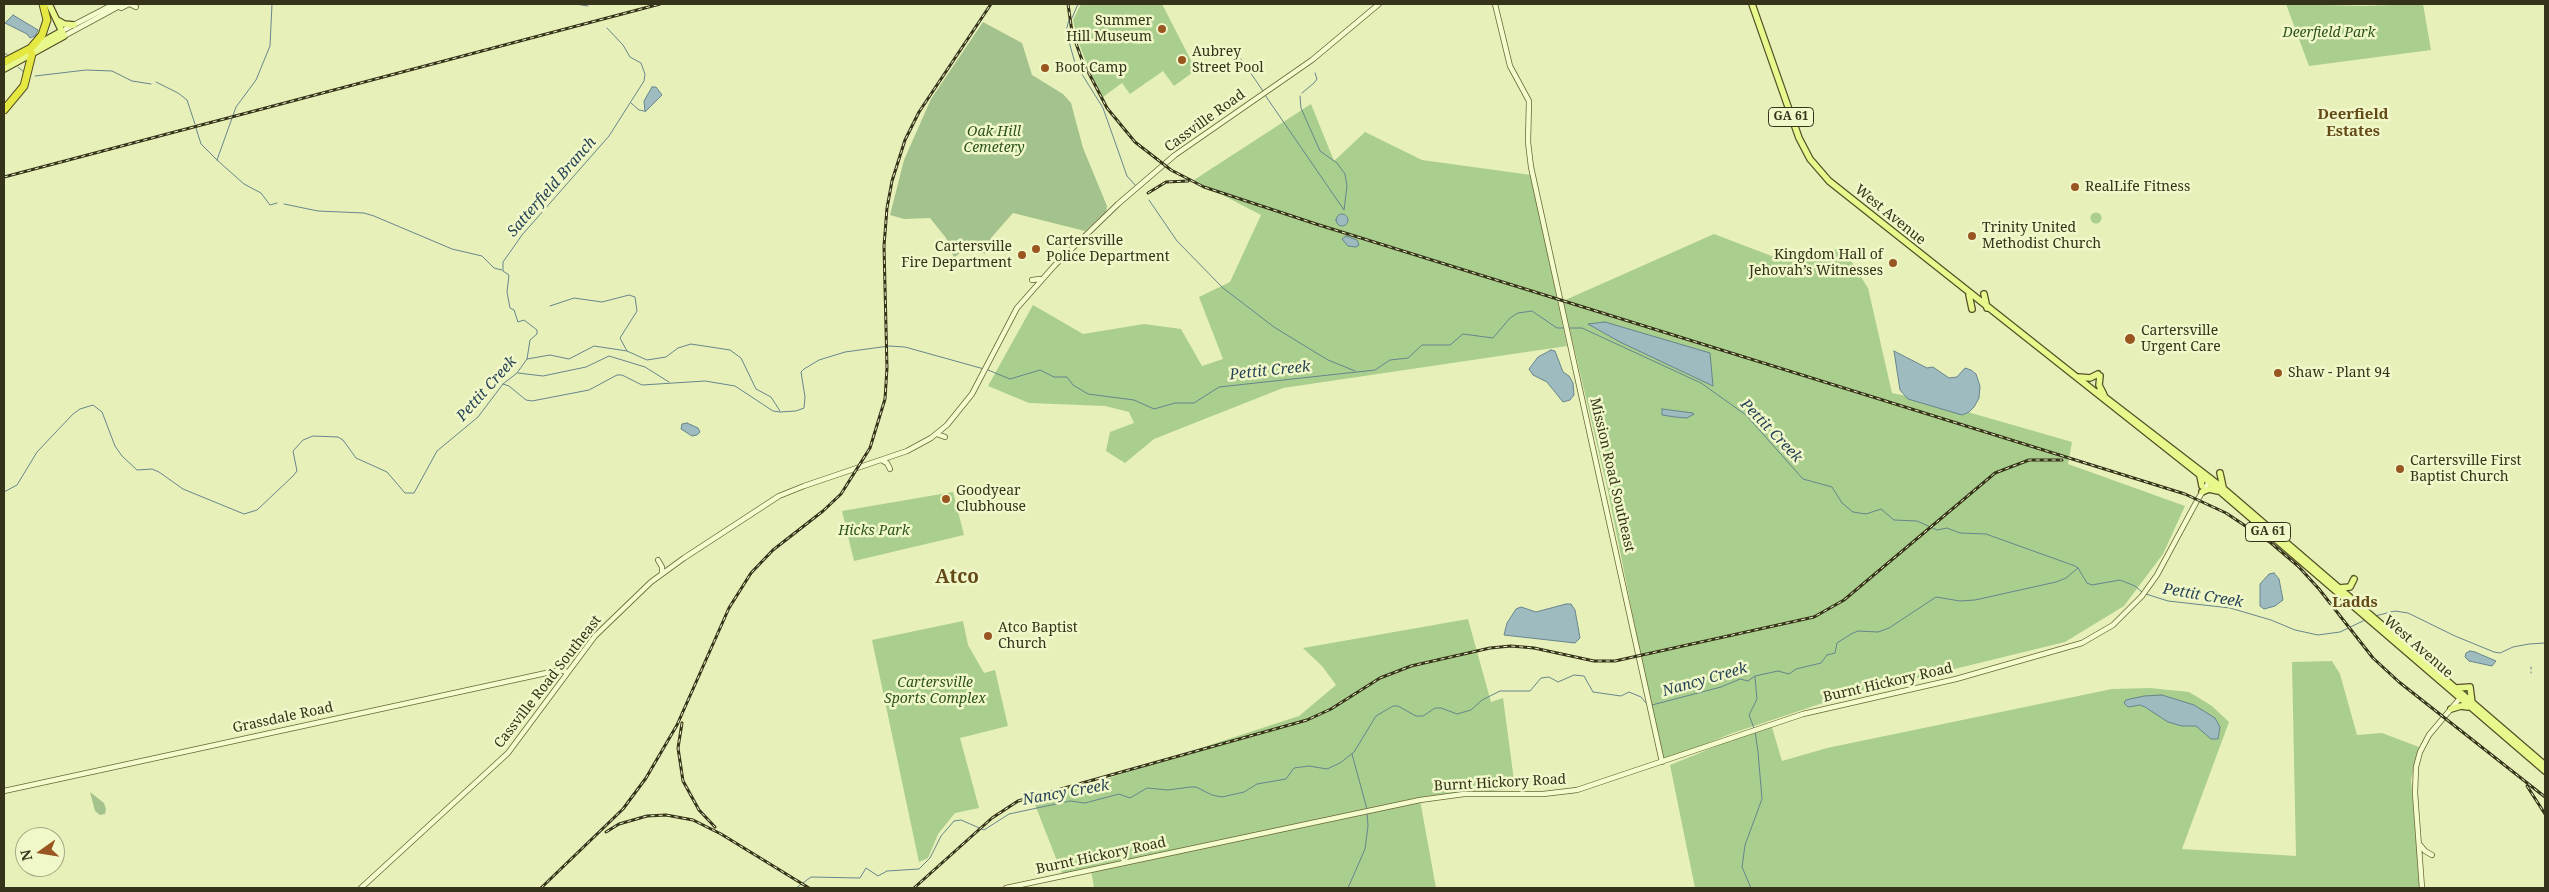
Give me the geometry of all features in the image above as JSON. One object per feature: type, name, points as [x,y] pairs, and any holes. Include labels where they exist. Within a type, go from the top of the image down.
[{"type":"highway","points":[[4,110],[24,86],[32,51],[46,26],[47,14],[43,4]]},
{"type":"highway","points":[[4,62],[32,51]]},
{"type":"main road","points":[[49,4],[63,34]]},
{"type":"main road","points":[[63,34],[74,25],[114,4]]},
{"type":"main road","points":[[97,19],[123,4]]},
{"type":"main road","points":[[4,69],[63,34],[130,4],[136,7]]},
{"type":"main road","name":"Cassville Road","points":[[853,469],[909,450],[947,425],[963,408],[1011,313],[1040,279],[1082,238],[1199,137],[1325,50],[1379,4]]},
{"type":"main road","name":"Mission Road Southeast","points":[[1495,4],[1508,61],[1529,101],[1528,138],[1530,162],[1662,762]]},
{"type":"main road","name":"West Avenue","points":[[1752,4],[1802,146],[1819,171],[1986,308],[2077,377],[2200,476],[2209,480]]},
{"type":"main road","points":[[57,20],[64,24],[74,25]]},
{"type":"main road","points":[[1861,198],[1864,209]]},
{"type":"main road","name":"Cassville Road","points":[[987,361],[1017,308],[1055,265]]},
{"type":"main road","points":[[1032,280],[1040,279]]},
{"type":"main road","points":[[1968,293],[1971,310],[1986,308],[1984,294]]},
{"type":"main road","points":[[2077,377],[2090,378],[2099,375],[2099,385],[2104,395]]},
{"type":"main road","name":"Cassville Road","points":[[765,505],[797,488],[907,448],[930,436],[955,413],[974,388]]},
{"type":"main road","name":"West Avenue","points":[[2091,388],[2104,395],[2222,490],[2368,612],[2461,697],[2545,765]]},
{"type":"main road","points":[[936,434],[945,437],[947,425]]},
{"type":"main road","points":[[881,461],[886,462],[890,469]]},
{"type":"main road","points":[[2200,476],[2202,489],[2222,490],[2220,473]]},
{"type":"main road","name":"Burnt Hickory Road","points":[[1006,888],[1420,800],[1464,794],[1543,794],[1577,790],[1803,714],[1956,679],[2074,645],[2100,631],[2131,608],[2152,583],[2202,489],[2209,480]]},
{"type":"main road","name":"West Avenue","points":[[2222,490],[2376,627],[2452,689]]},
{"type":"main road","name":"Cassville Road Southeast","points":[[361,888],[508,753],[567,672],[607,623],[662,574],[765,505]]},
{"type":"main road","points":[[658,560],[662,567],[662,574]]},
{"type":"main road","points":[[2339,588],[2350,587],[2354,579]]},
{"type":"main road","name":"Grassdale Road","points":[[4,791],[561,670],[572,666]]},
{"type":"main road","points":[[561,670],[567,672]]},
{"type":"main road","points":[[2470,687],[2469,696],[2472,706],[2452,708],[2454,701],[2452,689],[2462,690],[2470,687]]},
{"type":"main road","points":[[2422,888],[2415,786],[2417,763],[2427,738],[2461,697]]},
{"type":"main road","name":"West Avenue","points":[[2472,706],[2545,771]]},
{"type":"main road","points":[[2419,843],[2425,851],[2432,855]]},
{"type":"green space","points":[[1081,4],[1162,4],[1196,70],[1174,86],[1163,71],[1130,94],[1122,83],[1103,97],[1089,70],[1077,38],[1073,20]]},
{"type":"green space","name":"Deerfield Park","points":[[2286,4],[2364,6],[2423,4],[2431,50],[2309,66]]},
{"type":"green space","name":"Oak Hill Cemetery","points":[[983,22],[1022,43],[1032,75],[1063,94],[1071,103],[1083,148],[1107,206],[1106,212],[1085,231],[1013,213],[991,238],[985,254],[969,245],[954,258],[946,238],[930,218],[904,219],[890,215],[904,160],[931,99]]},
{"type":"green space","points":[[1311,104],[1334,161],[1365,132],[1422,160],[1531,175],[1567,346],[1283,388],[1154,439],[1125,463],[1106,451],[1110,432],[1134,423],[1129,412],[1105,406],[1029,403],[988,386],[1033,305],[1083,334],[1144,324],[1181,329],[1202,366],[1223,359],[1199,297],[1230,282],[1261,215],[1194,180]]},
{"type":"green space","points":[[2096,212],[2102,218],[2096,224],[2090,218]]},
{"type":"green space","points":[[1714,234],[1782,260],[1843,248],[1868,288],[1892,393],[1926,400],[2072,442],[2068,464],[2185,506],[2163,554],[2124,606],[2065,642],[1844,696],[1730,734],[1662,762],[1608,491],[1563,301]]},
{"type":"green space","name":"Hicks Park","points":[[953,492],[964,535],[854,561],[842,511]]},
{"type":"green space","points":[[1468,619],[1491,702],[1503,698],[1515,788],[1420,800],[1436,888],[1094,888],[1091,870],[1063,876],[1032,797],[1072,790],[1299,716],[1336,685],[1322,666],[1303,648]]},
{"type":"green space","name":"Cartersville Sports Complex","points":[[963,621],[968,645],[984,673],[995,670],[1008,726],[960,738],[979,808],[955,813],[938,834],[928,858],[919,862],[872,640]]},
{"type":"green space","points":[[2332,661],[2340,674],[2357,735],[2382,733],[2419,747],[2411,780],[2420,888],[1695,888],[1670,765],[1771,724],[1782,761],[1827,748],[2112,689],[2150,688],[2189,692],[2212,706],[2229,722],[2182,849],[2296,856],[2292,662]]},
{"type":"green space","points":[[90,792],[104,803],[105,814],[100,815],[95,811]]},
{"type":"water","points":[[13,15],[38,30],[35,36],[30,38],[27,34],[5,23]]},
{"type":"water","points":[[652,87],[656,87],[662,95],[645,112],[644,101]]},
{"type":"water","points":[[1342,214],[1348,220],[1342,226],[1336,220]]},
{"type":"water","points":[[1346,236],[1357,240],[1359,245],[1356,247],[1348,246],[1342,239]]},
{"type":"water","points":[[1605,322],[1710,353],[1713,386],[1620,342],[1588,324]]},
{"type":"water","points":[[1551,350],[1555,351],[1563,372],[1569,376],[1573,383],[1574,395],[1570,400],[1563,402],[1547,382],[1533,375],[1529,369],[1538,357]]},
{"type":"water","points":[[1894,351],[1927,368],[1933,367],[1949,378],[1957,377],[1965,368],[1971,370],[1976,374],[1980,386],[1979,398],[1974,407],[1962,415],[1908,399],[1900,390]]},
{"type":"water","points":[[1662,409],[1694,414],[1687,418],[1662,415]]},
{"type":"water","points":[[687,423],[698,428],[700,432],[692,436],[681,429],[682,424]]},
{"type":"water","points":[[2274,573],[2279,579],[2283,600],[2275,606],[2264,609],[2260,606],[2260,584],[2269,574]]},
{"type":"water","points":[[1571,604],[1575,610],[1580,638],[1575,643],[1504,635],[1507,623],[1516,609],[1521,607],[1536,612]]},
{"type":"water","points":[[2470,651],[2496,661],[2492,666],[2469,661],[2465,657],[2466,653]]},
{"type":"water","points":[[2162,695],[2194,705],[2215,718],[2220,727],[2218,739],[2211,739],[2196,726],[2182,726],[2168,722],[2145,707],[2140,705],[2128,707],[2124,703],[2126,700],[2144,696]]},
{"type":"waterway","points":[[217,160],[236,107],[256,80],[270,46],[272,4]]},
{"type":"waterway","name":"Satterfield Branch","points":[[575,4],[588,6]]},
{"type":"waterway","points":[[1072,18],[1078,4]]},
{"type":"waterway","points":[[1069,20],[1066,31],[1075,63],[1103,108],[1127,176],[1136,186]]},
{"type":"waterway","name":"Satterfield Branch","points":[[527,359],[530,340],[537,334],[537,330],[524,320],[518,322],[514,310],[510,308],[507,292],[509,275],[503,271],[503,262],[522,235],[609,136],[644,81],[645,74],[641,63],[630,57],[623,45],[607,28]]},
{"type":"waterway","points":[[1241,59],[1263,91]]},
{"type":"waterway","points":[[18,67],[25,73]]},
{"type":"waterway","points":[[35,76],[86,70],[112,71],[132,81],[151,84]]},
{"type":"waterway","points":[[1302,93],[1317,79],[1315,73]]},
{"type":"waterway","points":[[156,82],[178,93],[187,100],[195,124]]},
{"type":"waterway","points":[[1265,95],[1344,210],[1347,186],[1345,174],[1337,163],[1320,151],[1301,108],[1300,96]]},
{"type":"waterway","points":[[631,103],[639,110],[644,111]]},
{"type":"waterway","points":[[196,128],[201,144],[217,160],[244,184],[261,193],[270,205],[277,203]]},
{"type":"waterway","points":[[1149,200],[1177,241],[1223,288],[1274,327],[1328,360],[1355,371]]},
{"type":"waterway","points":[[284,204],[318,211],[364,213],[374,216],[452,249],[482,256],[494,268],[502,270]]},
{"type":"waterway","points":[[550,306],[574,298],[602,302],[629,295],[635,297],[637,311],[620,338],[627,351]]},
{"type":"waterway","name":"Pettit Creek","points":[[988,370],[1010,379],[1040,370],[1054,377],[1067,377],[1073,385],[1088,394],[1134,400],[1154,409],[1175,403],[1194,403],[1219,387],[1375,370],[1390,360],[1408,358],[1422,345],[1450,345],[1463,334],[1493,338],[1510,318],[1518,313],[1532,311],[1557,328],[1582,328],[1701,383],[1746,415],[1803,479],[1832,487],[1842,503],[1853,512],[1866,514],[1881,509],[1894,520],[1917,521],[1937,530],[1947,528],[1960,533],[1986,534],[2075,566],[2087,583],[2092,585],[2120,580],[2135,586],[2142,592]]},
{"type":"waterway","name":"Pettit Creek","points":[[4,492],[17,485],[37,452],[73,414],[80,409],[93,405],[102,412],[115,446],[122,456],[137,470],[152,469],[183,489],[244,514],[257,510],[293,476],[297,471],[293,451],[303,440],[313,436],[338,437],[343,440],[356,458],[387,472],[405,493],[414,493],[437,451],[478,417],[503,384],[517,373],[527,359],[550,355],[569,359],[594,346],[627,351],[647,360],[666,357],[678,348],[691,344],[730,350],[741,358],[756,389],[771,397],[780,411]]},
{"type":"waterway","points":[[503,384],[509,386],[526,400],[532,401],[589,390],[617,375],[622,375],[642,385],[705,381],[735,386],[773,411],[780,412],[796,411],[804,408],[805,397],[801,372],[804,369],[819,360],[845,352],[889,346],[905,347],[984,369]]},
{"type":"waterway","points":[[518,373],[543,376],[586,367],[609,356],[645,367],[669,382]]},
{"type":"waterway","name":"Nancy Creek","points":[[1652,705],[1721,687],[1740,679],[1748,681],[1755,676],[1778,671],[1789,674],[1796,669],[1821,663],[1827,655],[1835,653],[1837,643],[1851,634],[1858,631],[1878,632],[1889,628],[1936,597],[1960,601],[1975,600],[2056,582],[2066,578],[2078,568]]},
{"type":"waterway","name":"Pettit Creek","points":[[2146,594],[2168,601],[2230,608],[2271,620],[2295,630],[2318,635],[2340,632],[2367,619]]},
{"type":"waterway","name":"Pettit Creek","points":[[2375,616],[2395,611],[2408,613],[2455,636],[2500,653],[2513,647],[2545,643]]},
{"type":"waterway","name":"Nancy Creek","points":[[796,888],[811,877],[860,878],[866,868],[878,876],[887,871],[919,869],[930,858],[941,836],[954,821],[961,820],[984,830],[1009,814],[1070,801],[1085,803],[1119,794],[1130,798],[1147,788],[1168,790],[1196,787],[1212,795],[1222,797],[1244,792],[1257,784],[1286,779],[1294,768],[1309,766],[1327,769],[1340,763],[1354,752],[1376,716],[1393,706],[1398,706],[1416,716],[1423,716],[1435,708],[1441,708],[1457,714],[1471,710],[1482,700],[1500,691],[1530,691],[1541,678],[1549,677],[1558,682],[1574,675],[1584,676],[1593,692],[1621,696],[1629,692],[1641,697],[1646,703]]},
{"type":"waterway","points":[[1751,888],[1742,867],[1745,845],[1762,799],[1755,731],[1749,715],[1757,699],[1755,677]]},
{"type":"waterway","points":[[1352,754],[1367,809]]},
{"type":"waterway","points":[[1348,888],[1365,849],[1368,826],[1367,812]]},
{"type":"railway","points":[[4,177],[660,4]]},
{"type":"railway","points":[[541,888],[623,809],[646,778],[677,725],[729,608],[751,573],[773,550],[823,511],[841,494],[870,448],[885,399],[887,368],[884,246],[887,208],[892,181],[905,140],[919,112],[991,4]]},
{"type":"railway","points":[[1068,4],[1072,32],[1082,60],[1107,108],[1135,142],[1171,170],[1204,187],[1316,224],[2185,494],[2226,513],[2271,543],[2298,566],[2319,589],[2373,658],[2399,682],[2545,797]]},
{"type":"railway","points":[[1148,193],[1166,182],[1188,181]]},
{"type":"railway","points":[[914,888],[992,818],[1018,801],[1307,720],[1331,709],[1380,678],[1411,666],[1490,648],[1511,646],[1534,648],[1594,661],[1615,661],[1814,617],[1844,600],[1995,473],[2029,460],[2062,460]]},
{"type":"railway","points":[[682,723],[678,748],[683,781],[699,810],[715,827]]},
{"type":"railway","points":[[2527,786],[2545,814]]},
{"type":"railway","points":[[606,832],[619,824],[647,816],[666,815],[693,820],[721,834],[809,888]]},
{"type":"place","name":"Summer Hill Museum","points":[[1162,29]]},
{"type":"place","name":"Aubrey Street Pool","points":[[1182,60]]},
{"type":"place","name":"Boot Camp","points":[[1045,68]]},
{"type":"place","name":"RealLife Fitness","points":[[2075,187]]},
{"type":"place","name":"Trinity United Methodist Church","points":[[1972,236]]},
{"type":"place","name":"Cartersville Police Department","points":[[1036,249]]},
{"type":"place","name":"Cartersville Fire Department","points":[[1022,255]]},
{"type":"place","name":"Kingdom Hall of Jehovah’s Witnesses","points":[[1893,263]]},
{"type":"place","name":"Cartersville Urgent Care","points":[[2130,339]]},
{"type":"place","name":"Shaw - Plant 94","points":[[2278,373]]},
{"type":"place","name":"Cartersville First Baptist Church","points":[[2400,469]]},
{"type":"place","name":"Goodyear Clubhouse","points":[[946,499]]},
{"type":"place","name":"Atco Baptist Church","points":[[988,636]]},
{"type":"district","name":"Deerfield Estates","points":[[2353,124]]},
{"type":"district","name":"Atco","points":[[957,578]]},
{"type":"district","name":"Ladds","points":[[2355,603]]}]
